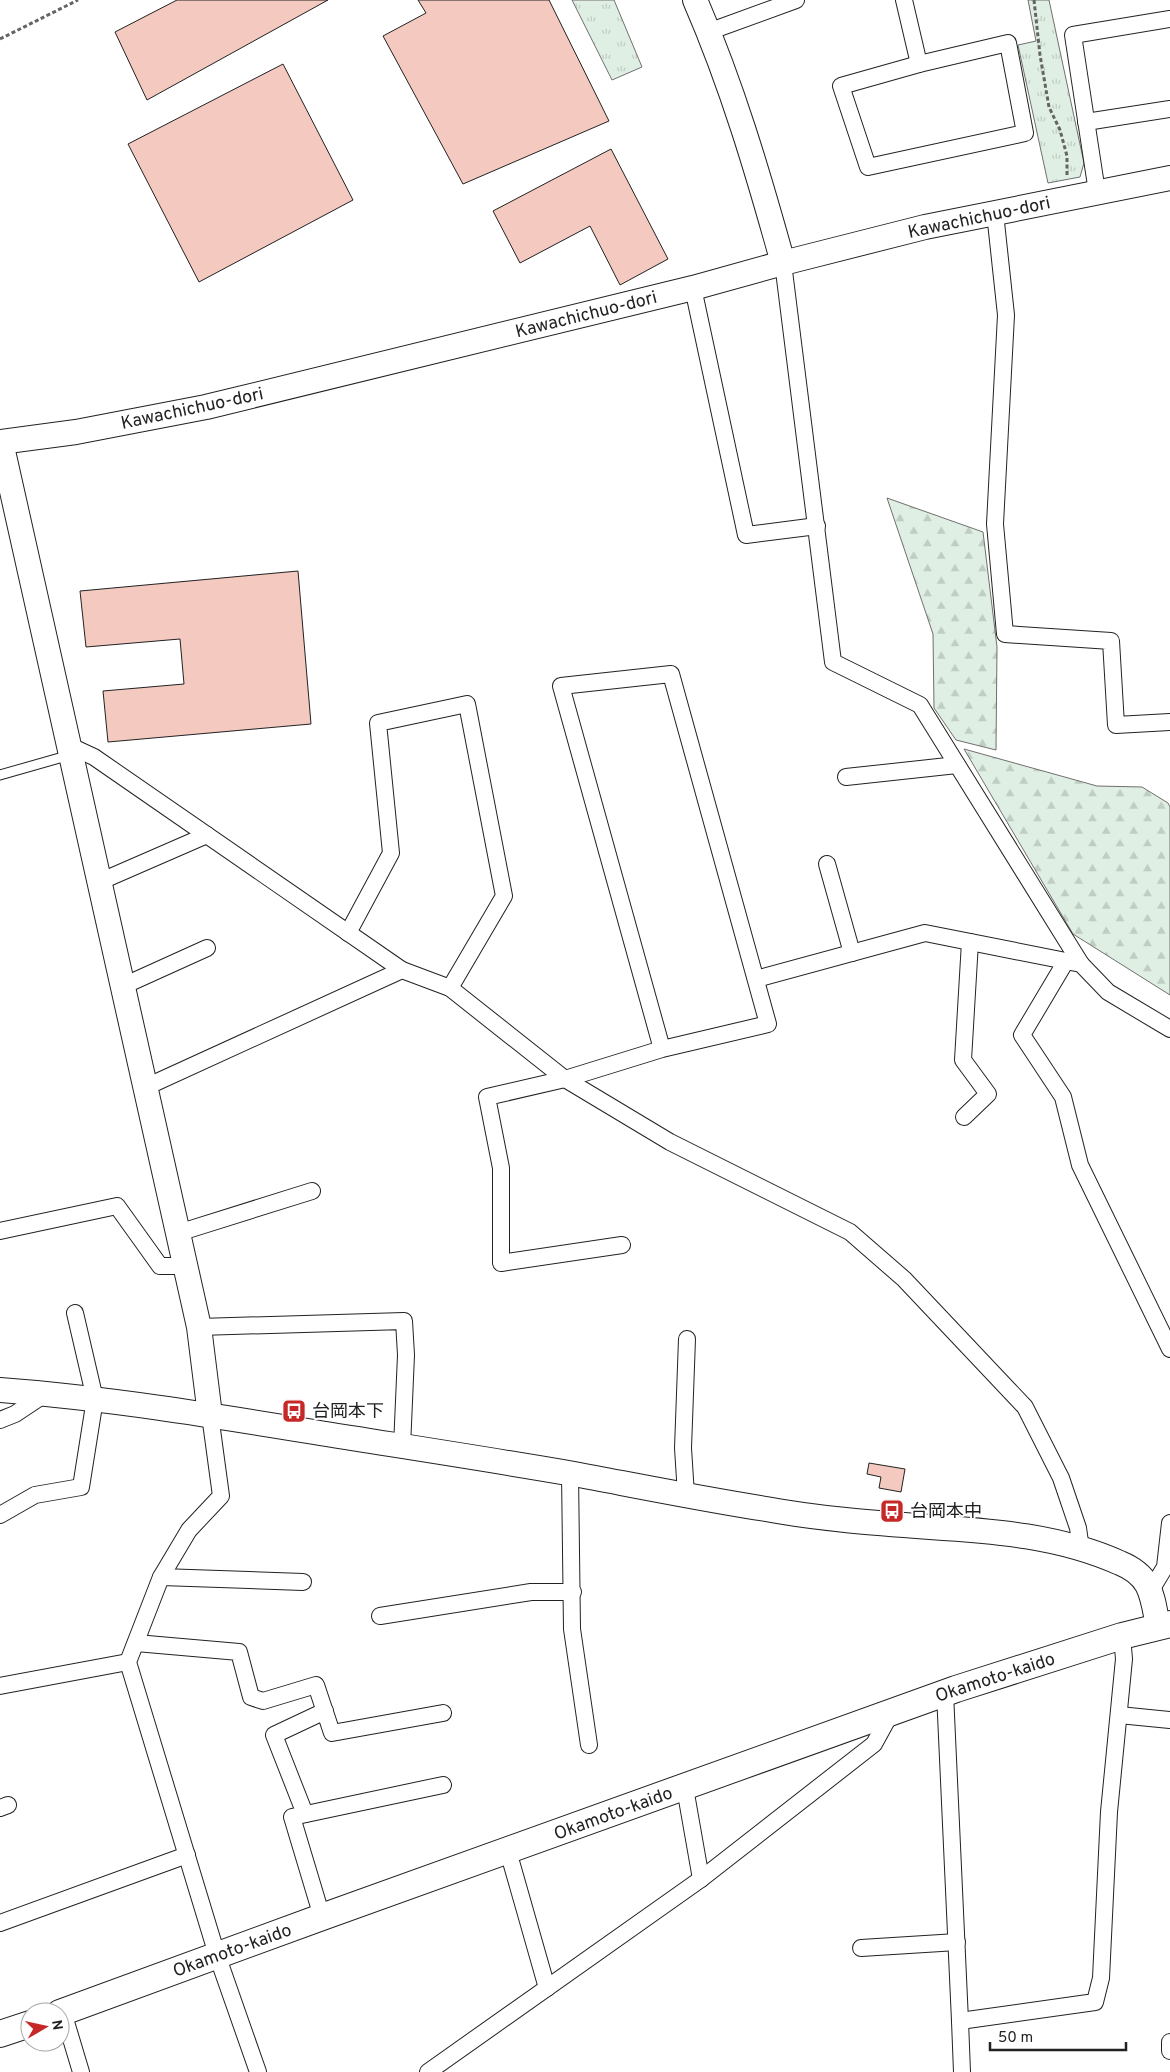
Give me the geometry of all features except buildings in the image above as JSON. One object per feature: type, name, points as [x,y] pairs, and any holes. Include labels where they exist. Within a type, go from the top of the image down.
[{"type":"main road","name":"Okamoto-kaido","points":[[70,2010],[217,1955],[945,1693],[1122,1636],[1164,1625]]},
{"type":"main road","points":[[0,2034],[20,2027]]},
{"type":"street","points":[[695,0],[752,150],[783,262],[834,662],[920,706],[957,765],[1073,963],[1108,992],[1170,1029]]},
{"type":"street","points":[[904,0],[919,64]]},
{"type":"street","points":[[708,32],[791,1]]},
{"type":"street","points":[[1097,192],[1073,35],[1170,19]]},
{"type":"street","points":[[1008,43],[1024,132],[868,167],[840,86],[919,64],[1008,43]]},
{"type":"street","points":[[1086,122],[1170,109]]},
{"type":"street","name":"Kawachichuo-dori","points":[[0,442],[76,432],[206,407],[693,288],[783,262],[925,227],[1170,178]]},
{"type":"street","points":[[995,213],[1006,315],[995,524],[1005,634],[1112,641],[1116,724],[1170,722]]},
{"type":"street","points":[[693,288],[746,535],[817,526]]},
{"type":"street","points":[[0,442],[199,1327],[221,1496],[189,1530],[161,1577],[128,1662],[217,1955],[258,2072]]},
{"type":"street","points":[[622,1245],[501,1263],[502,1168],[486,1097],[565,1079],[662,1049],[768,1024],[671,674],[561,686],[662,1049]]},
{"type":"street","points":[[348,933],[391,853],[378,723],[467,704],[504,896],[450,988]]},
{"type":"street","points":[[69,750],[94,757],[402,970],[450,988],[565,1079],[670,1142],[850,1232],[904,1279],[1025,1407],[1061,1478],[1078,1528],[1081,1549]]},
{"type":"street","points":[[846,777],[957,765]]},
{"type":"street","points":[[100,882],[207,835]]},
{"type":"street","points":[[827,864],[852,953]]},
{"type":"street","points":[[756,979],[925,933],[1073,963]]},
{"type":"street","points":[[964,1117],[988,1094],[963,1060],[970,942]]},
{"type":"street","points":[[123,986],[207,948]]},
{"type":"street","points":[[1073,963],[1022,1035],[1063,1097],[1080,1165],[1170,1349]]},
{"type":"street","points":[[146,1087],[402,970]]},
{"type":"street","points":[[178,1233],[312,1191]]},
{"type":"street","points":[[0,1231],[117,1206],[160,1266],[186,1266]]},
{"type":"street","points":[[0,1515],[35,1494],[82,1487],[95,1399],[75,1313]]},
{"type":"street","points":[[199,1327],[404,1321],[406,1355],[402,1447]]},
{"type":"street","points":[[686,1495],[683,1448],[687,1339]]},
{"type":"street","points":[[0,1390],[95,1399],[210,1415],[570,1474],[767,1510],[817,1517],[1009,1533],[1047,1539],[1130,1567],[1141,1576],[1151,1590],[1164,1625]]},
{"type":"street","points":[[0,1420],[15,1414],[44,1394]]},
{"type":"street","points":[[570,1474],[572,1629],[589,1745]]},
{"type":"street","points":[[1151,1590],[1165,1567],[1170,1523]]},
{"type":"street","points":[[161,1577],[303,1582]]},
{"type":"street","points":[[380,1616],[531,1592],[573,1592]]},
{"type":"street","points":[[960,2021],[1095,2002],[1101,1978],[1109,1812],[1124,1659],[1122,1636]]},
{"type":"street","points":[[136,1643],[239,1652],[251,1697],[263,1701],[316,1685],[332,1733],[443,1713]]},
{"type":"street","points":[[0,1686],[128,1662]]},
{"type":"street","points":[[945,1693],[962,2072]]},
{"type":"street","points":[[304,1814],[274,1735],[324,1711]]},
{"type":"street","points":[[428,2072],[701,1879],[874,1744],[891,1713]]},
{"type":"street","points":[[1119,1715],[1170,1720]]},
{"type":"street","points":[[322,1917],[292,1816],[443,1785]]},
{"type":"street","points":[[684,1788],[701,1879]]},
{"type":"street","points":[[508,1851],[547,1988]]},
{"type":"street","points":[[0,1923],[187,1855]]},
{"type":"street","points":[[861,1948],[956,1942]]},
{"type":"street","points":[[70,2038],[81,2072]]},
{"type":"street","points":[[1170,2042],[1170,2051]]},
{"type":"lane","points":[[0,775],[69,750]]},
{"type":"path","points":[[0,39],[78,0]]},
{"type":"path","points":[[1034,0],[1040,55],[1049,107],[1060,130],[1067,156],[1066,198]]},
{"type":"green space","points":[[572,0],[614,0],[642,67],[612,80]]},
{"type":"green space","points":[[1028,0],[1049,0],[1084,163],[1080,177],[1048,183],[1018,45],[1036,41]]},
{"type":"green space","points":[[887,498],[983,532],[997,647],[996,750],[956,740],[934,708],[933,634]]},
{"type":"green space","points":[[964,749],[1097,786],[1142,787],[1168,803],[1170,807],[1170,995],[1073,934]]},
{"type":"place","name":"台岡本下","points":[[294,1411]]},
{"type":"place","name":"台岡本中","points":[[892,1511]]}]
